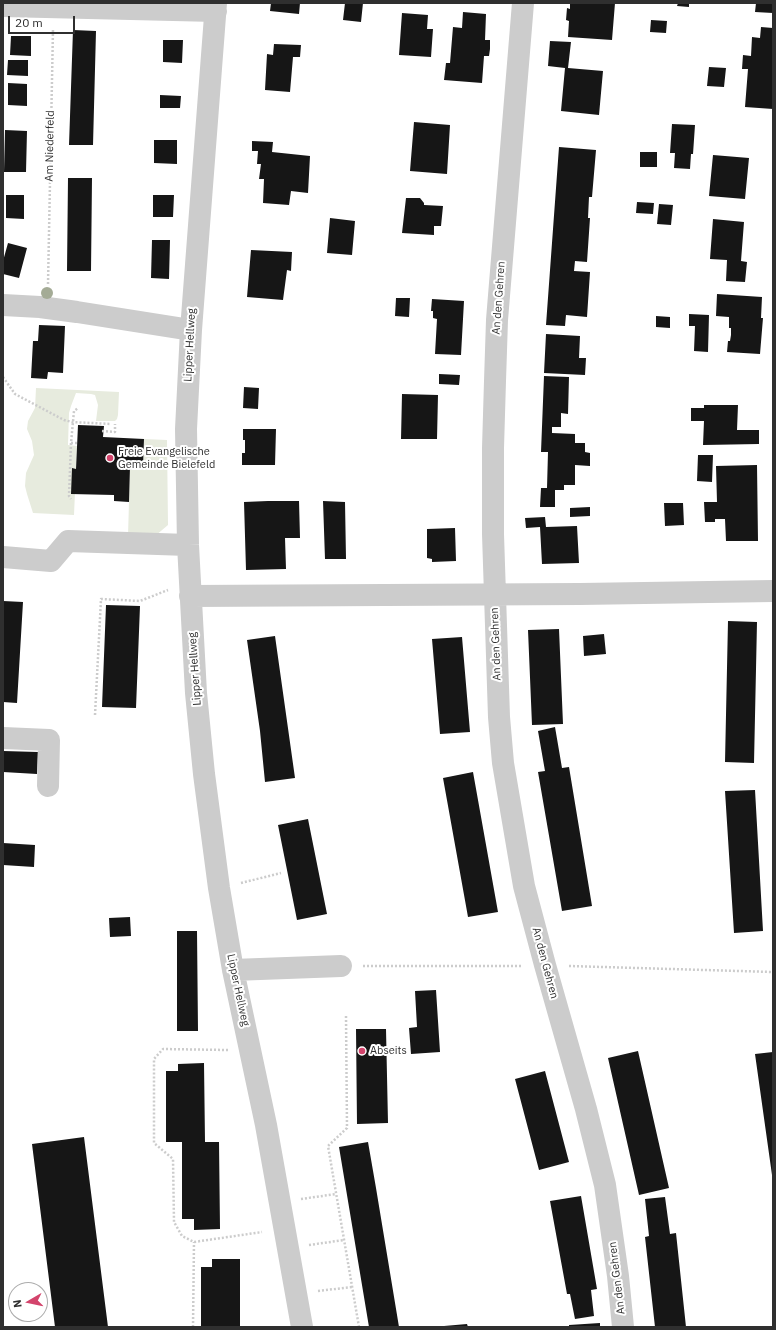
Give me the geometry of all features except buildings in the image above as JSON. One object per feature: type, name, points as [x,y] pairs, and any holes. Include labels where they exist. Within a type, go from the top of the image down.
[{"type":"street","name":"An den Gehren","points":[[523,3],[497,320],[493,448],[494,595],[499,717],[503,763],[524,886],[586,1109],[605,1185],[618,1276],[623,1327]]},
{"type":"street","points":[[3,6],[216,7]]},
{"type":"street","name":"Lipper Hellweg","points":[[216,7],[191,330],[186,429],[188,545],[196,693],[204,774],[218,879],[233,970],[266,1125],[302,1327]]},
{"type":"street","points":[[3,305],[40,307],[191,330]]},
{"type":"street","points":[[3,558],[51,561],[68,541],[188,545]]},
{"type":"street","name":"An den Gehren","points":[[190,588],[494,595],[773,591]]},
{"type":"street","points":[[3,738],[50,740],[48,786]]},
{"type":"street","points":[[233,970],[341,966]]},
{"type":"path","name":"Am Niederfeld","points":[[48,284],[53,7]]},
{"type":"path","points":[[3,377],[15,394],[64,420],[72,422],[111,424]]},
{"type":"path","points":[[71,498],[69,496],[72,422],[74,411],[78,408]]},
{"type":"path","points":[[102,431],[115,432],[115,424]]},
{"type":"path","points":[[71,442],[77,443]]},
{"type":"path","points":[[95,715],[100,599],[140,600],[190,588]]},
{"type":"path","points":[[248,881],[281,873]]},
{"type":"path","points":[[346,1016],[347,1128],[328,1146],[359,1327]]},
{"type":"path","points":[[251,1050],[163,1049],[154,1059],[154,1142],[173,1159],[174,1222],[182,1236],[194,1242],[285,1228]]},
{"type":"path","points":[[302,1199],[336,1194]]},
{"type":"path","points":[[310,1245],[344,1240]]},
{"type":"path","points":[[193,1327],[194,1242]]},
{"type":"path","points":[[318,1292],[352,1287]]},
{"type":"shaded area","points":[[36,388],[119,392],[118,415],[115,421],[96,421],[98,405],[95,395],[76,393],[71,406],[69,413],[68,445],[77,446],[74,515],[33,513],[27,494],[25,486],[26,473],[34,455],[32,441],[27,429],[28,421],[35,408]]},
{"type":"shaded area","points":[[144,439],[167,440],[168,525],[155,536],[128,536],[130,467],[143,467]]},
{"type":"place","name":"Freie Evangelische Gemeinde Bielefeld","points":[[110,458]]},
{"type":"place","name":"Abseits","points":[[362,1051]]}]
